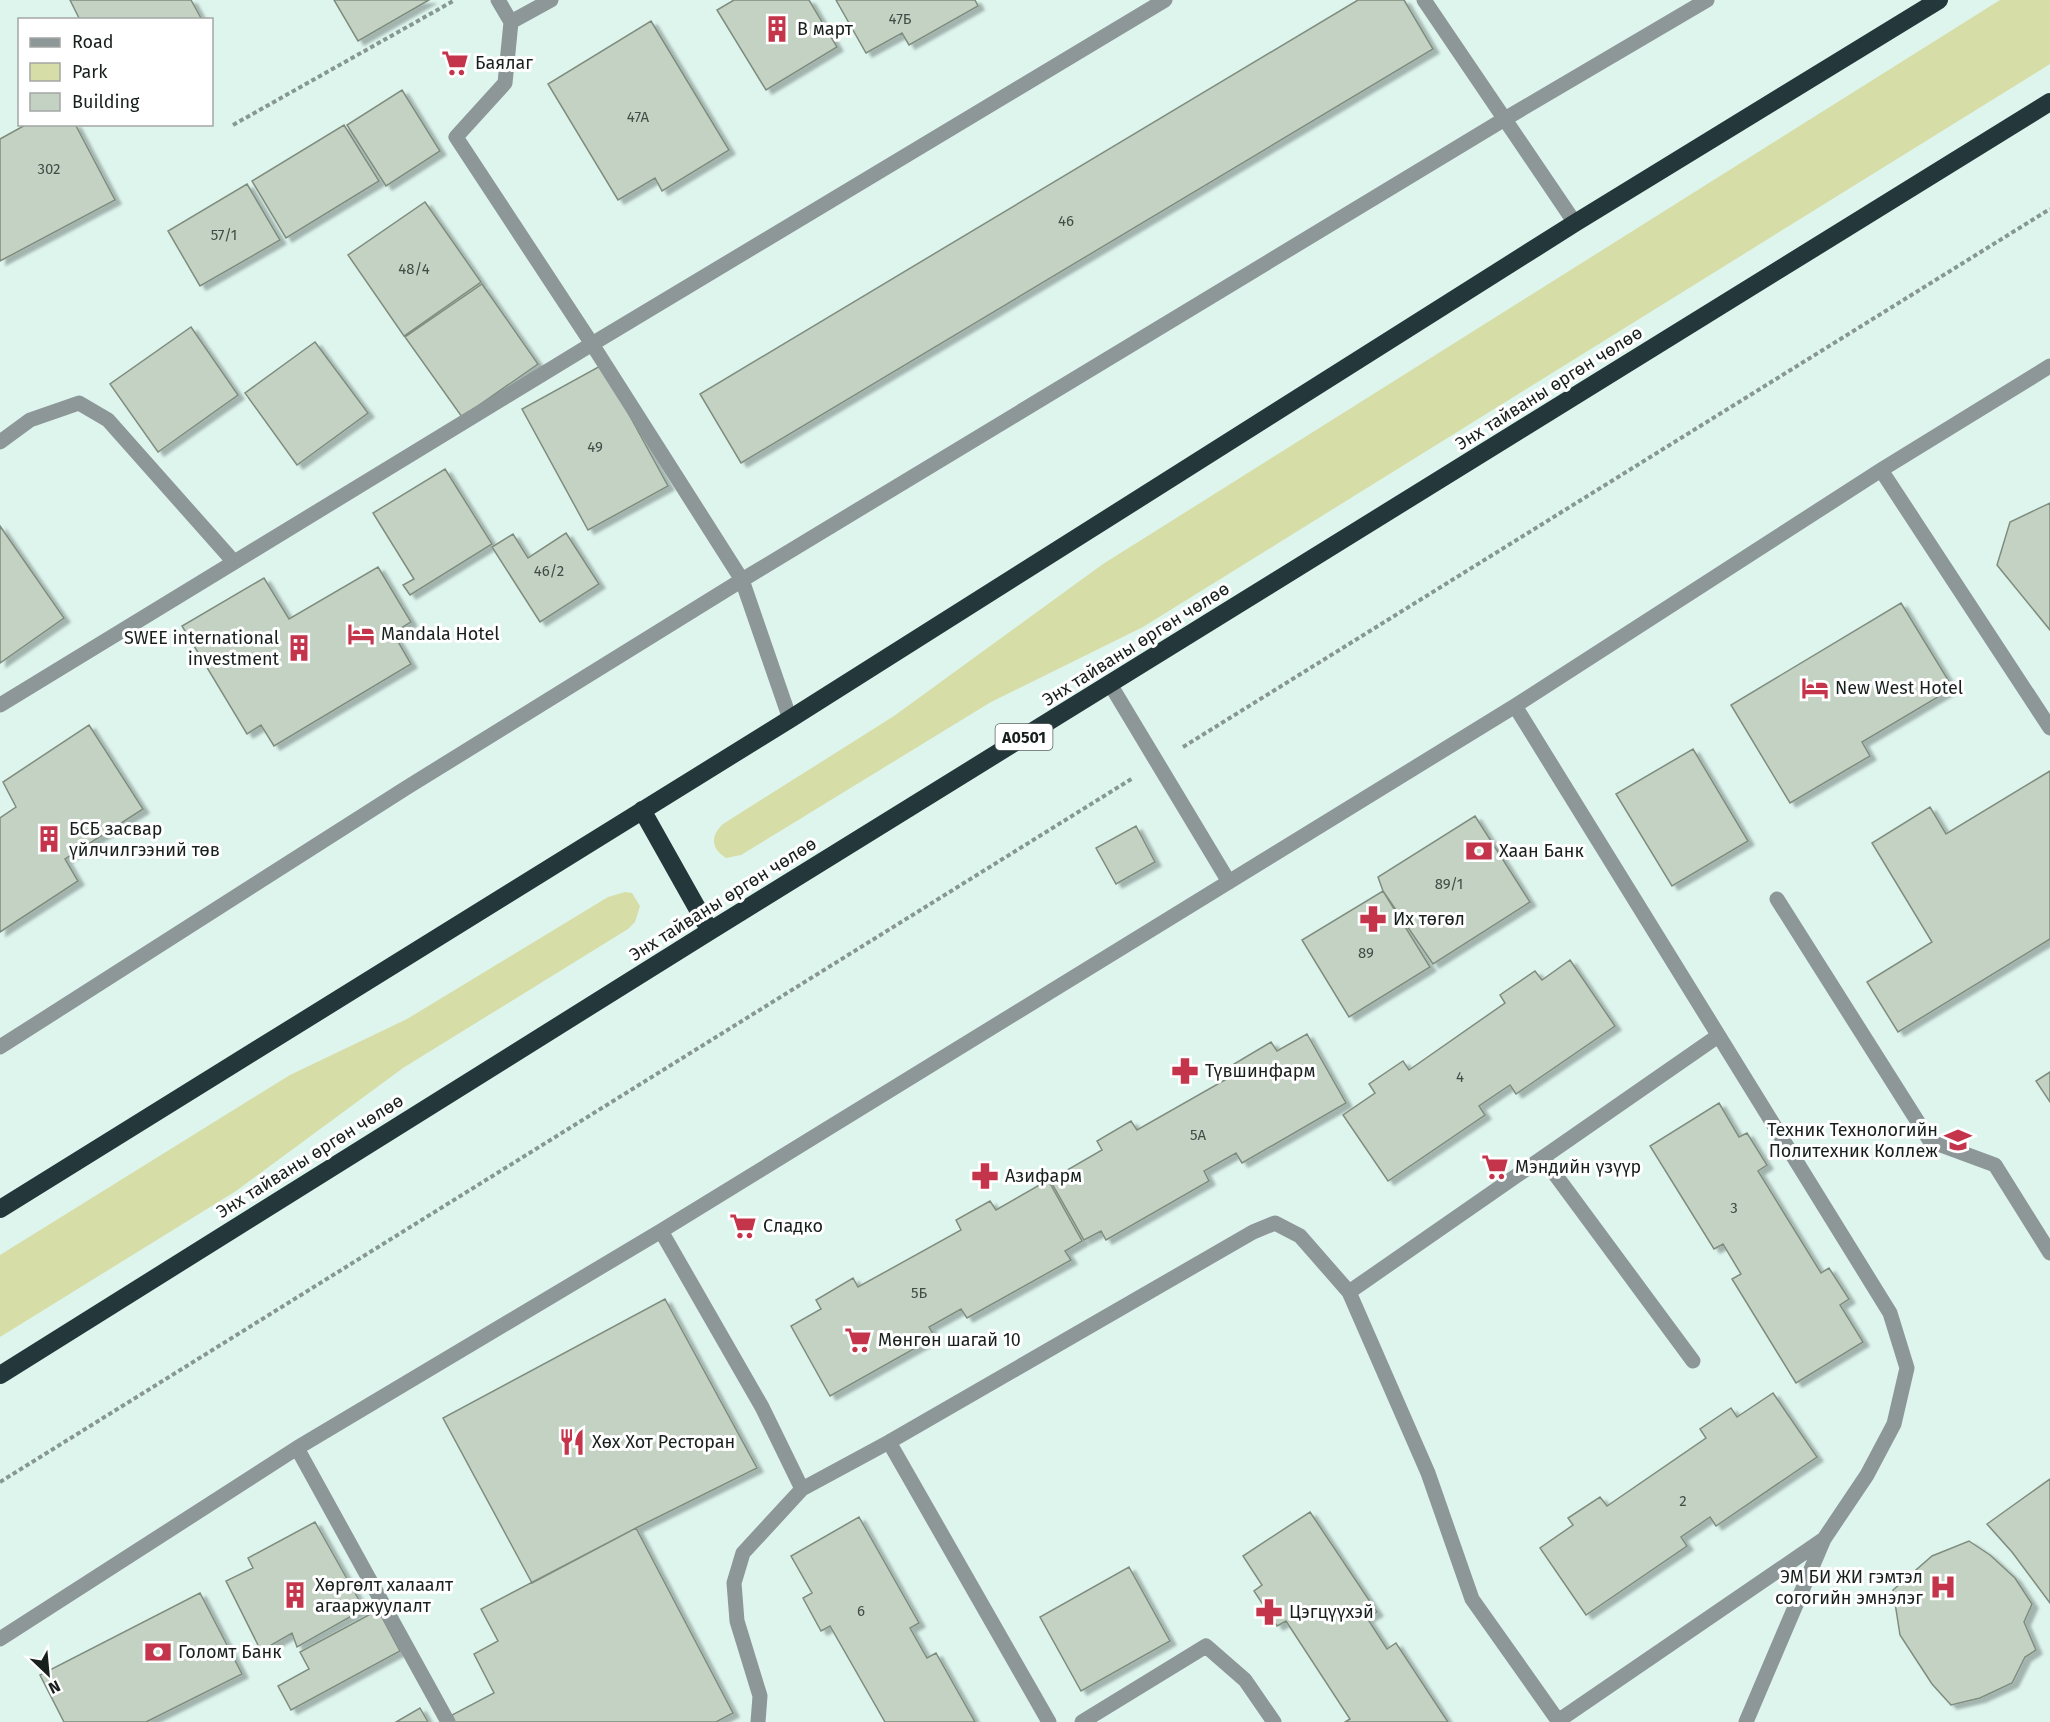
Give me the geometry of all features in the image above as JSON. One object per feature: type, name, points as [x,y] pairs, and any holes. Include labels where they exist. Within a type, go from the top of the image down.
[{"type":"highway","points":[[0,1209],[790,718],[1575,224],[1939,0]]},
{"type":"highway","name":"Энх тайваны өргөн чөлөө","points":[[0,1375],[2050,102]]},
{"type":"highway","points":[[642,810],[710,932]]},
{"type":"street","points":[[498,0],[511,22],[505,83],[456,137],[592,344],[742,580],[790,718]]},
{"type":"street","points":[[511,22],[551,0]]},
{"type":"street","points":[[0,705],[592,344],[1165,0]]},
{"type":"street","points":[[1424,0],[1575,224]]},
{"type":"street","points":[[0,1047],[406,788],[742,580],[1503,120],[1707,0]]},
{"type":"street","points":[[0,1639],[297,1448],[661,1231],[1515,706],[1881,470],[2050,366]]},
{"type":"street","points":[[0,442],[30,420],[79,403],[108,420],[234,562]]},
{"type":"street","points":[[1881,470],[2050,728]]},
{"type":"street","points":[[1110,684],[1228,882]]},
{"type":"street","points":[[1515,706],[1890,1313],[1908,1368],[1894,1424],[1867,1475],[1824,1539],[1746,1722]]},
{"type":"street","points":[[1777,899],[1930,1141],[1995,1165],[2050,1253]]},
{"type":"street","points":[[1349,1292],[1718,1036]]},
{"type":"street","points":[[1543,1158],[1693,1361]]},
{"type":"street","points":[[758,1722],[760,1696],[737,1621],[734,1583],[743,1553],[801,1489],[889,1442],[1253,1232],[1275,1222],[1300,1236],[1349,1292],[1428,1473],[1472,1599],[1559,1721],[1824,1539]]},
{"type":"street","points":[[661,1231],[762,1407],[801,1489]]},
{"type":"street","points":[[889,1442],[1049,1722]]},
{"type":"street","points":[[297,1448],[448,1722]]},
{"type":"street","points":[[1082,1722],[1206,1646],[1245,1680],[1274,1722]]},
{"type":"path","points":[[232,125],[455,0]]},
{"type":"path","points":[[0,1482],[2050,209]]},
{"type":"green space","points":[[2000,0],[2050,0],[2050,64],[1143,627],[991,702],[741,855],[726,858],[717,851],[714,838],[723,824],[894,716],[1103,564]]},
{"type":"green space","points":[[625,892],[632,893],[640,906],[635,922],[628,929],[403,1068],[236,1191],[0,1337],[0,1255],[290,1075],[407,1019],[608,897]]},
{"type":"building","points":[[70,0],[191,0],[201,18],[79,18]]},
{"type":"building","points":[[334,0],[429,0],[358,41]]},
{"type":"building","name":"В март","points":[[734,0],[809,0],[837,47],[766,90],[717,10]]},
{"type":"building","points":[[836,0],[975,0],[978,6],[909,45],[902,33],[866,53]]},
{"type":"building","points":[[1358,0],[1404,0],[1433,49],[741,463],[700,394]]},
{"type":"building","points":[[651,21],[729,150],[662,191],[655,178],[618,200],[548,84]]},
{"type":"building","points":[[402,90],[440,151],[386,186],[347,125]]},
{"type":"building","points":[[344,125],[379,181],[286,238],[252,181]]},
{"type":"building","points":[[23,126],[76,126],[115,200],[0,261],[0,139]]},
{"type":"building","points":[[247,184],[280,240],[200,286],[168,231]]},
{"type":"building","points":[[425,202],[481,282],[404,336],[348,255]]},
{"type":"building","points":[[482,284],[538,364],[462,417],[405,337]]},
{"type":"building","points":[[191,327],[238,395],[158,452],[110,384]]},
{"type":"building","points":[[315,342],[368,413],[297,465],[245,393]]},
{"type":"building","points":[[602,365],[668,486],[588,530],[522,409]]},
{"type":"building","points":[[445,469],[492,544],[410,595],[403,585],[414,579],[373,513]]},
{"type":"building","points":[[2050,503],[2050,630],[1997,565],[2010,522]]},
{"type":"building","points":[[0,526],[64,618],[0,663]]},
{"type":"building","points":[[566,533],[599,584],[540,622],[492,547],[513,534],[528,558]]},
{"type":"building","name":"SWEE international investment","points":[[378,567],[411,622],[393,633],[411,664],[274,746],[261,725],[247,734],[182,626],[264,578],[289,619]]},
{"type":"building","points":[[1901,603],[1953,688],[1862,742],[1870,756],[1790,803],[1731,705]]},
{"type":"building","name":"БСБ засвар үйлчилгээний төв","points":[[89,725],[143,809],[65,859],[78,881],[0,932],[0,818],[16,807],[3,782]]},
{"type":"building","points":[[1693,749],[1748,841],[1672,886],[1616,794]]},
{"type":"building","points":[[2050,771],[2050,939],[1898,1032],[1867,982],[1932,942],[1872,843],[1930,807],[1946,834]]},
{"type":"building","points":[[1475,816],[1530,902],[1433,964],[1383,891],[1378,877]]},
{"type":"building","points":[[1136,826],[1155,862],[1116,884],[1096,848]]},
{"type":"building","points":[[1383,891],[1430,967],[1349,1017],[1302,940]]},
{"type":"building","points":[[1570,960],[1615,1026],[1516,1094],[1510,1085],[1479,1106],[1485,1115],[1388,1181],[1343,1115],[1375,1093],[1369,1084],[1403,1061],[1409,1070],[1505,1003],[1500,995],[1535,971],[1542,980]]},
{"type":"building","points":[[1307,1034],[1346,1103],[1242,1163],[1236,1153],[1204,1171],[1209,1181],[1106,1240],[1101,1231],[1084,1240],[1050,1180],[1102,1150],[1097,1141],[1131,1121],[1137,1130],[1239,1072],[1234,1064],[1271,1042],[1277,1051]]},
{"type":"building","points":[[2050,1072],[2050,1102],[2036,1081]]},
{"type":"building","points":[[1719,1103],[1739,1137],[1747,1133],[1767,1165],[1758,1171],[1821,1273],[1829,1268],[1849,1299],[1840,1305],[1863,1342],[1796,1383],[1732,1279],[1741,1274],[1723,1244],[1714,1249],[1650,1146]]},
{"type":"building","points":[[1048,1180],[1082,1241],[1065,1251],[1071,1260],[967,1318],[961,1309],[929,1327],[935,1337],[830,1396],[791,1326],[821,1309],[816,1300],[853,1278],[858,1287],[961,1230],[956,1220],[990,1201],[996,1210]]},
{"type":"building","points":[[665,1299],[757,1468],[532,1583],[443,1418]]},
{"type":"building","points":[[1773,1393],[1817,1457],[1716,1526],[1710,1517],[1681,1537],[1687,1546],[1586,1615],[1540,1548],[1573,1525],[1568,1518],[1600,1497],[1607,1506],[1706,1438],[1700,1429],[1731,1408],[1737,1417]]},
{"type":"building","points":[[2050,1479],[2050,1603],[2012,1552],[1987,1524]]},
{"type":"building","points":[[1310,1512],[1377,1612],[1367,1618],[1387,1649],[1396,1643],[1448,1722],[1345,1722],[1350,1719],[1286,1621],[1277,1626],[1254,1591],[1262,1585],[1243,1556]]},
{"type":"building","points":[[859,1517],[919,1623],[910,1628],[927,1658],[936,1653],[975,1722],[885,1722],[830,1626],[821,1631],[803,1598],[812,1593],[791,1556]]},
{"type":"building","name":"Хөргөлт халаалт агааржуулалт","points":[[315,1522],[364,1609],[297,1647],[292,1633],[261,1651],[226,1581],[253,1568],[248,1558]]},
{"type":"building","points":[[636,1528],[733,1713],[716,1722],[455,1722],[452,1715],[494,1693],[474,1654],[498,1641],[481,1609]]},
{"type":"building","points":[[1969,1541],[1990,1555],[2015,1578],[2032,1604],[2024,1622],[2036,1650],[2025,1657],[2012,1683],[1980,1698],[1951,1705],[1932,1684],[1900,1635],[1893,1590],[1932,1556]]},
{"type":"building","points":[[1129,1567],[1170,1641],[1081,1691],[1040,1617]]},
{"type":"building","name":"Голомт Банк","points":[[200,1593],[242,1674],[146,1722],[64,1722],[40,1675]]},
{"type":"building","points":[[378,1610],[400,1651],[291,1710],[278,1686],[309,1669],[300,1652]]},
{"type":"building","points":[[420,1708],[428,1722],[396,1722]]},
{"type":"place","name":"В март","points":[[777,29]]},
{"type":"place","name":"Баялаг","points":[[455,63]]},
{"type":"place","name":"Mandala Hotel","points":[[361,634]]},
{"type":"place","name":"SWEE international investment","points":[[299,648]]},
{"type":"place","name":"New West Hotel","points":[[1815,688]]},
{"type":"place","name":"БСБ засвар үйлчилгээний төв","points":[[49,839]]},
{"type":"place","name":"Хаан Банк","points":[[1479,851]]},
{"type":"place","name":"Их төгөл","points":[[1373,919]]},
{"type":"place","name":"Түвшинфарм","points":[[1185,1071]]},
{"type":"place","name":"Техник Технологийн Политехник Коллеж","points":[[1958,1140]]},
{"type":"place","name":"Мэндийн үзүүр","points":[[1495,1167]]},
{"type":"place","name":"Азифарм","points":[[985,1176]]},
{"type":"place","name":"Сладко","points":[[743,1226]]},
{"type":"place","name":"Мөнгөн шагай 10","points":[[858,1340]]},
{"type":"place","name":"Хөх Хот Ресторан","points":[[572,1442]]},
{"type":"place","name":"ЭМ БИ ЖИ гэмтэл согогийн эмнэлэг","points":[[1943,1587]]},
{"type":"place","name":"Хөргөлт халаалт агааржуулалт","points":[[295,1595]]},
{"type":"place","name":"Цэгцүүхэй","points":[[1269,1612]]},
{"type":"place","name":"Голомт Банк","points":[[158,1652]]}]
